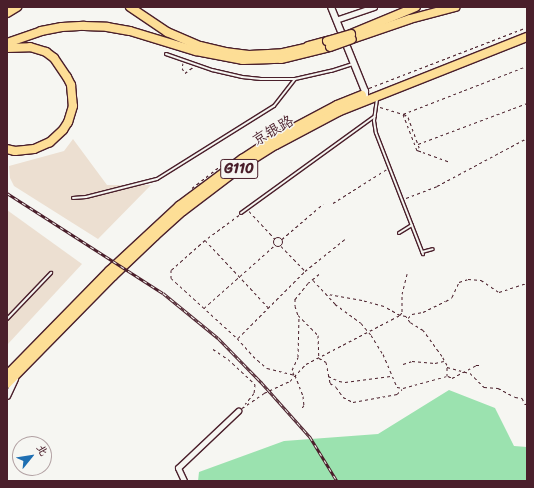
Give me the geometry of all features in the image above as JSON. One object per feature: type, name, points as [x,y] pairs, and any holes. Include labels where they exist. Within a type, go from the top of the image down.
[{"type":"highway","points":[[7,13],[17,7]]},
{"type":"highway","points":[[131,7],[180,36],[201,44],[225,49],[246,52],[284,52],[328,44]]},
{"type":"highway","points":[[351,36],[416,7]]},
{"type":"highway","points":[[7,43],[41,31],[62,27],[107,27],[130,31],[196,51],[243,60],[282,59],[410,18],[455,7]]},
{"type":"highway","name":"京银路","points":[[7,384],[11,373],[188,206],[262,153],[365,95],[527,31]]},
{"type":"highway","name":"京银路","points":[[365,95],[379,94],[527,37]]},
{"type":"highway","points":[[7,48],[30,48],[46,52],[54,58],[68,77],[72,90],[73,106],[68,122],[63,130],[50,142],[34,149],[15,151],[7,149]]},
{"type":"street","points":[[331,7],[365,95]]},
{"type":"street","points":[[336,20],[374,7]]},
{"type":"street","points":[[7,396],[11,373]]},
{"type":"street","points":[[184,481],[178,468],[238,411]]},
{"type":"lane","points":[[166,54],[195,65],[242,77],[295,79],[331,72],[353,63]]},
{"type":"lane","points":[[73,198],[86,197],[158,179],[274,106],[295,79]]},
{"type":"lane","points":[[379,94],[375,116],[376,133],[422,253],[432,249]]},
{"type":"lane","points":[[241,213],[375,116]]},
{"type":"lane","points":[[400,233],[412,225]]},
{"type":"lane","points":[[7,319],[51,273]]},
{"type":"path","points":[[365,95],[527,27]]},
{"type":"path","points":[[184,61],[182,68],[186,73],[195,65]]},
{"type":"path","points":[[403,114],[527,66]]},
{"type":"path","points":[[418,144],[527,103]]},
{"type":"path","points":[[376,105],[408,117],[421,152]]},
{"type":"path","points":[[403,114],[415,146],[421,152],[448,161]]},
{"type":"path","points":[[401,199],[437,186],[527,138]]},
{"type":"path","points":[[191,188],[226,163]]},
{"type":"path","points":[[333,203],[389,168]]},
{"type":"path","points":[[281,246],[283,242],[282,239],[323,204]]},
{"type":"path","points":[[204,308],[275,245],[275,239],[247,209]]},
{"type":"path","points":[[241,213],[205,240],[171,270],[172,280],[237,338],[253,356],[267,368],[294,375]]},
{"type":"path","points":[[275,239],[278,237],[282,239]]},
{"type":"path","points":[[237,338],[305,271],[345,239]]},
{"type":"path","points":[[205,240],[240,275],[268,307]]},
{"type":"path","points":[[275,245],[281,246],[305,271]]},
{"type":"path","points":[[319,274],[308,283],[295,298],[294,306],[300,317],[318,334],[320,346],[319,358]]},
{"type":"path","points":[[238,411],[264,393],[280,387],[290,381],[306,364],[400,315],[402,312],[402,294],[407,274]]},
{"type":"path","points":[[408,319],[412,314],[423,312],[446,301],[452,297],[459,282],[468,279],[481,280],[499,292],[527,283]]},
{"type":"path","points":[[313,280],[335,304],[361,323],[383,354],[397,387],[403,388],[447,376],[452,378],[476,365],[481,364]]},
{"type":"path","points":[[327,294],[362,300],[384,306],[400,315],[406,316],[423,330],[445,360],[447,376]]},
{"type":"path","points":[[300,317],[298,357],[292,370],[302,396],[304,405],[302,408]]},
{"type":"path","points":[[213,349],[228,359],[255,384],[256,388],[254,392],[244,406]]},
{"type":"path","points":[[319,358],[326,362],[330,383],[336,387],[344,397],[353,402],[397,394],[403,388]]},
{"type":"path","points":[[403,364],[412,361],[435,363],[445,360]]},
{"type":"path","points":[[447,367],[466,371],[484,387],[498,388],[515,397],[522,398],[526,404]]},
{"type":"path","points":[[328,376],[345,382],[392,376]]},
{"type":"shaded area","points":[[73,139],[107,185],[151,185],[98,239],[14,186],[10,178],[9,166],[64,151]]},
{"type":"shaded area","points":[[7,210],[82,264],[7,345]]},
{"type":"green space","points":[[449,390],[495,408],[514,446],[527,447],[527,481],[198,481],[199,472],[284,441],[378,434]]},
{"type":"railway","points":[[7,193],[163,293],[218,338],[261,382],[310,437],[337,481]]}]
